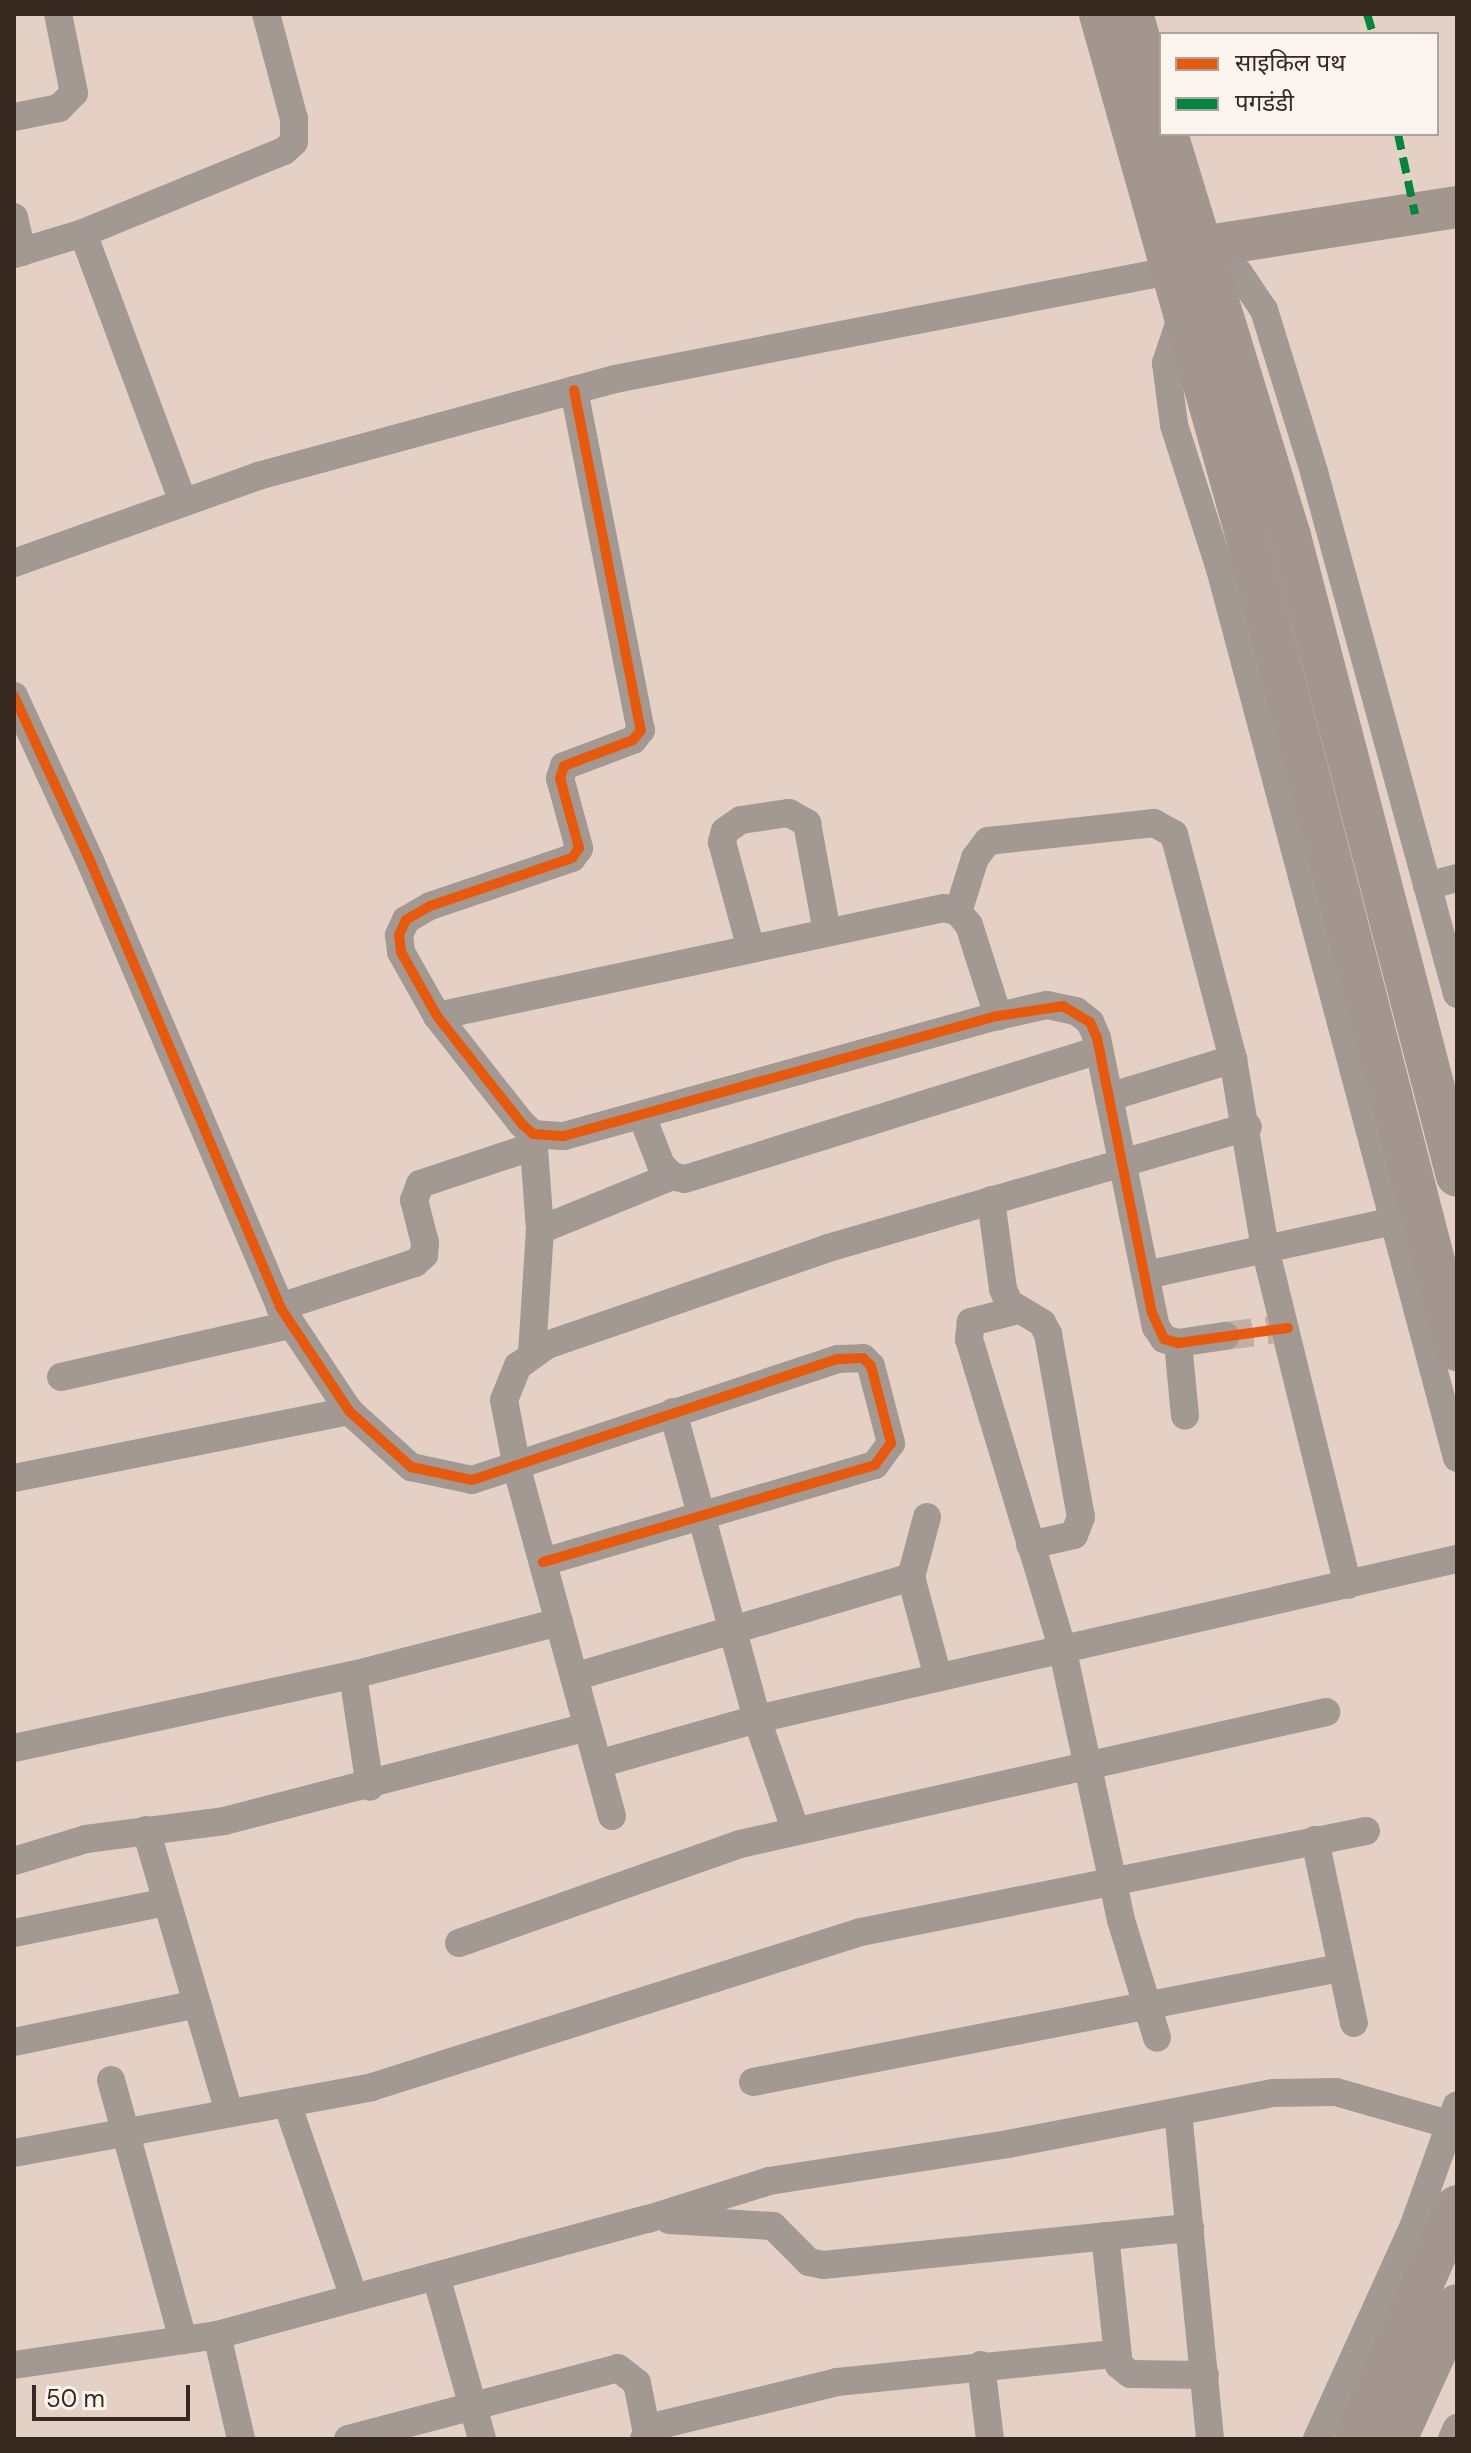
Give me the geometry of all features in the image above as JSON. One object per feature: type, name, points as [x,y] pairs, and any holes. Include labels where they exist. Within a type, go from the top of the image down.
[{"type":"highway","points":[[1100,14],[1187,275],[1290,536],[1457,1176]]},
{"type":"highway","points":[[1132,14],[1159,105]]},
{"type":"highway","points":[[1167,136],[1187,275],[1457,1350]]},
{"type":"highway","points":[[1187,275],[1457,207]]},
{"type":"highway","points":[[1355,2439],[1457,2206]]},
{"type":"highway","points":[[1396,2439],[1457,2305]]},
{"type":"street","points":[[14,117],[59,108],[74,93],[58,14]]},
{"type":"street","points":[[14,217],[18,253],[83,233],[284,151],[294,142],[294,119],[266,14]]},
{"type":"street","points":[[83,233],[183,502]]},
{"type":"street","points":[[14,563],[258,476],[574,390],[1187,275],[1239,273],[1264,310],[1314,472],[1457,994]]},
{"type":"street","points":[[1187,275],[1166,363],[1174,425],[1220,569],[1457,1458]]},
{"type":"street","points":[[532,1353],[540,1230],[534,1140],[437,1016],[401,952],[399,935],[406,920],[430,906],[572,858],[579,848],[560,778],[564,766],[574,758],[633,740],[641,730],[574,390]]},
{"type":"street","points":[[14,696],[91,863],[285,1316],[349,1411],[411,1467],[472,1480],[517,1468],[673,1412],[852,1356],[871,1366],[890,1429],[886,1457],[875,1465],[543,1562]]},
{"type":"street","points":[[751,949],[722,842],[725,831],[741,820],[789,813],[807,823],[827,932]]},
{"type":"street","points":[[958,912],[975,858],[988,841],[1167,825],[1180,852],[1233,1059],[1248,1127],[1280,1329],[1348,1585]]},
{"type":"street","points":[[1427,886],[1457,878]]},
{"type":"street","points":[[437,1016],[927,909],[958,912],[969,925],[998,1016]]},
{"type":"street","points":[[61,1377],[285,1316],[415,1263],[424,1255],[425,1243],[414,1200],[420,1184],[534,1140],[564,1136],[642,1116],[998,1016],[1063,1006],[1090,1022],[1099,1050],[1156,1327],[1164,1339],[1178,1343],[1225,1336]]},
{"type":"street","points":[[540,1230],[672,1176],[699,1175],[1099,1050]]},
{"type":"street","points":[[1109,1097],[1233,1059]]},
{"type":"street","points":[[642,1116],[661,1165],[672,1176]]},
{"type":"street","points":[[612,1816],[517,1468],[504,1400],[518,1366],[532,1353],[828,1248],[1248,1127]]},
{"type":"street","points":[[991,1200],[1003,1289],[1018,1310],[1042,1323],[1048,1334],[1081,1517],[1074,1535],[1030,1545]]},
{"type":"street","points":[[1146,1275],[1393,1221]]},
{"type":"street","points":[[1018,1310],[979,1318],[967,1330],[1062,1647],[1112,1879],[1157,2038]]},
{"type":"street","points":[[1178,1343],[1185,1416]]},
{"type":"street","points":[[14,1478],[349,1411]]},
{"type":"street","points":[[673,1412],[736,1626],[757,1719],[795,1829]]},
{"type":"street","points":[[927,1517],[911,1577],[938,1677]]},
{"type":"street","points":[[598,1764],[757,1719],[1457,1559]]},
{"type":"street","points":[[574,1677],[736,1626],[911,1577]]},
{"type":"street","points":[[14,1748],[353,1675],[559,1622]]},
{"type":"street","points":[[353,1675],[370,1787]]},
{"type":"street","points":[[459,1943],[640,1877],[795,1829],[1326,1712]]},
{"type":"street","points":[[14,1861],[86,1839],[224,1821],[370,1787],[587,1727]]},
{"type":"street","points":[[146,1830],[229,2112]]},
{"type":"street","points":[[14,2153],[124,2129],[372,2087],[861,1932],[1112,1879],[1366,1831]]},
{"type":"street","points":[[1315,1840],[1354,2023]]},
{"type":"street","points":[[15,1926],[167,1902]]},
{"type":"street","points":[[753,2082],[1147,2003],[1340,1968]]},
{"type":"street","points":[[14,2042],[197,2004]]},
{"type":"street","points":[[111,2080],[183,2340]]},
{"type":"street","points":[[14,2365],[217,2335],[648,2219],[769,2181],[1273,2093],[1321,2092],[1454,2115],[1414,2225],[1317,2439]]},
{"type":"street","points":[[287,2103],[354,2298]]},
{"type":"street","points":[[1178,2112],[1210,2439]]},
{"type":"street","points":[[648,2219],[773,2226],[809,2262],[823,2265],[1190,2228]]},
{"type":"street","points":[[1105,2236],[1115,2354],[1130,2374],[1205,2375]]},
{"type":"street","points":[[436,2276],[482,2439]]},
{"type":"street","points":[[217,2335],[241,2439]]},
{"type":"street","points":[[348,2439],[618,2368],[637,2383],[646,2436],[664,2424],[804,2388],[981,2365],[1115,2354]]},
{"type":"street","points":[[981,2365],[990,2439]]},
{"type":"street","points":[[1452,2439],[1457,2428]]},
{"type":"tunnel","points":[[1225,1336],[1272,1330]]},
{"type":"marked path","points":[[1367,14],[1372,32]]},
{"type":"marked path","points":[[1398,136],[1415,214]]},
{"type":"cycle path","points":[[574,390],[641,730],[633,740],[564,766],[560,778],[579,848],[572,858],[430,906],[406,920],[399,935],[401,952],[437,1016],[522,1124],[533,1134],[564,1136],[998,1016],[1063,1006],[1090,1022],[1097,1038],[1152,1313],[1164,1339],[1178,1343],[1288,1328]]},
{"type":"cycle path","points":[[14,696],[91,863],[280,1307],[349,1411],[411,1467],[472,1480],[838,1359],[863,1358],[871,1366],[891,1443],[875,1465],[543,1562]]}]
